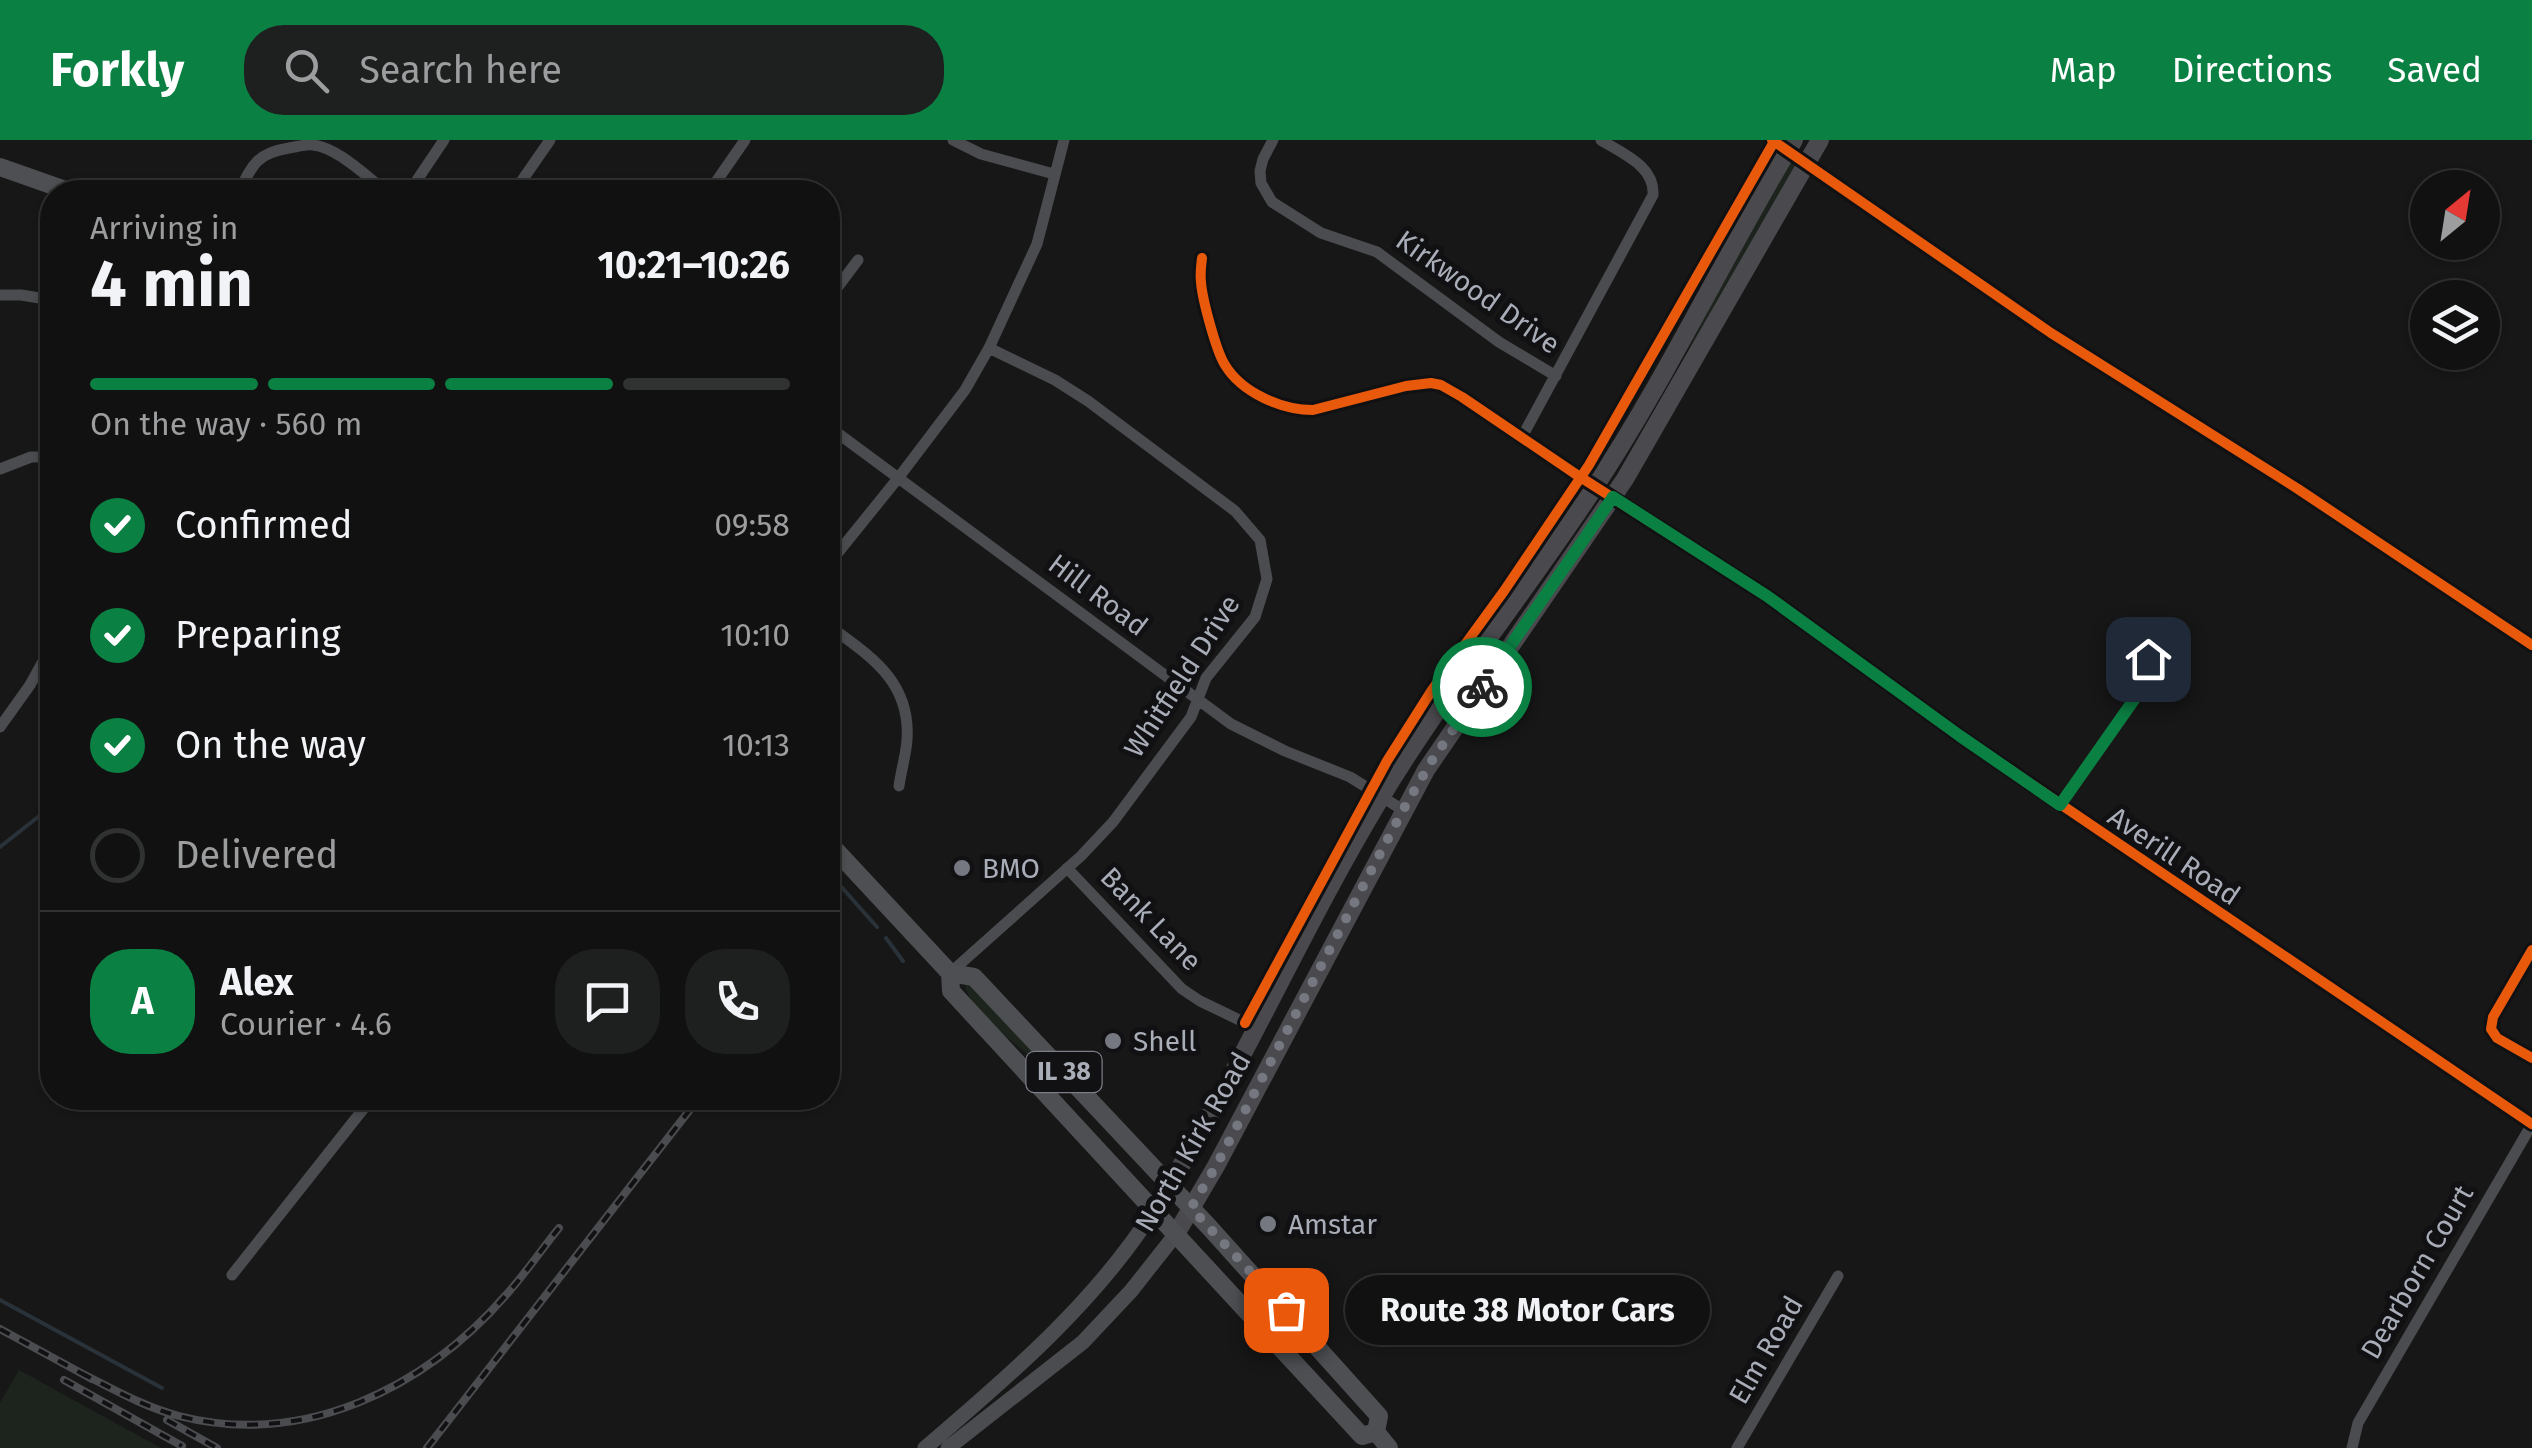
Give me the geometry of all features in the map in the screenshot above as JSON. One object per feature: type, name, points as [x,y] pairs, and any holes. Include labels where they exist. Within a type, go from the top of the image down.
[{"type":"main road","name":"North Kirk Road","points":[[1154,1210],[1190,1152],[1382,796],[1595,486],[1794,140]]},
{"type":"main road","name":"North Kirk Road","points":[[1176,1234],[1403,810],[1464,712],[1575,555],[1666,412],[1820,140]]},
{"type":"main road","points":[[0,168],[40,182]]},
{"type":"main road","name":"IL 38","points":[[840,855],[950,973],[974,976],[1170,1185],[1379,1416],[1384,1443],[1362,1436],[951,992],[950,973]]},
{"type":"street","points":[[257,140],[264,155]]},
{"type":"street","points":[[416,180],[444,140]]},
{"type":"street","points":[[522,180],[550,140]]},
{"type":"street","points":[[717,180],[745,140]]},
{"type":"street","points":[[953,140],[981,154],[1054,174]]},
{"type":"street","points":[[840,550],[965,390],[988,348],[1037,244],[1064,140]]},
{"type":"street","name":"Kirkwood Drive","points":[[1273,140],[1260,172],[1260,184],[1272,202],[1321,233],[1377,252],[1499,342],[1556,376]]},
{"type":"street","name":"Kirkwood Drive","points":[[1522,437],[1653,195],[1650,173],[1601,140]]},
{"type":"street","points":[[246,180],[253,164],[264,155],[316,145],[371,180]]},
{"type":"street","name":"Averill Road","points":[[1202,258],[1201,284],[1224,364],[1234,377],[1270,401],[1313,410],[1431,383],[1462,397],[1767,596],[1944,725],[2532,1124]]},
{"type":"street","points":[[840,284],[858,260]]},
{"type":"street","points":[[0,295],[40,298]]},
{"type":"street","name":"Whitfield Drive","points":[[950,973],[1112,822],[1190,717],[1206,678],[1255,618],[1267,580],[1260,540],[1234,511],[1088,401],[1056,380],[988,348]]},
{"type":"street","name":"Hill Road","points":[[840,435],[1197,700],[1247,733],[1333,769],[1403,810]]},
{"type":"street","points":[[0,470],[40,457]]},
{"type":"street","points":[[840,634],[875,660],[895,684],[906,712],[907,741],[898,786]]},
{"type":"street","points":[[2060,805],[2143,686],[2148,659]]},
{"type":"street","points":[[0,727],[40,667]]},
{"type":"street","name":"Bank Lane","points":[[1067,868],[1182,990],[1256,1028]]},
{"type":"street","points":[[232,1275],[363,1110]]},
{"type":"street","name":"Dearborn Court","points":[[2352,1448],[2358,1423],[2532,1124]]},
{"type":"street","name":"North Kirk Road","points":[[928,1445],[1083,1301],[1130,1246],[1154,1210]]},
{"type":"street","name":"North Kirk Road","points":[[948,1448],[1084,1342],[1176,1234]]},
{"type":"street","name":"Elm Road","points":[[1737,1448],[1838,1276]]},
{"type":"shaded area","points":[[1793,157],[1799,162],[1675,377],[1729,268]]},
{"type":"shaded area","points":[[969,982],[1057,1077],[979,1010],[965,986]]},
{"type":"shaded area","points":[[19,1370],[161,1448],[0,1448],[0,1403]]},
{"type":"waterway","points":[[0,847],[40,815]]},
{"type":"waterway","points":[[840,885],[877,927]]},
{"type":"waterway","points":[[886,938],[903,961]]},
{"type":"waterway","points":[[0,1300],[162,1388]]},
{"type":"railway","points":[[427,1448],[690,1110]]},
{"type":"railway","points":[[81,1373],[141,1403],[179,1416],[226,1424],[271,1424],[316,1416],[400,1383],[438,1358],[506,1295],[559,1228]]},
{"type":"railway","points":[[0,1329],[92,1379]]},
{"type":"railway","points":[[64,1380],[182,1446]]},
{"type":"railway","points":[[167,1420],[217,1448]]},
{"type":"cycle path","points":[[1772,140],[2051,333],[2298,489],[2532,645]]},
{"type":"cycle path","points":[[1245,1023],[1387,761],[1589,465],[1775,140]]},
{"type":"cycle path","points":[[1202,258],[1202,290],[1218,348],[1232,375],[1252,392],[1276,403],[1313,410],[1431,383],[1462,397],[1767,596],[1960,736],[2532,1124]]},
{"type":"cycle path","points":[[2532,950],[2493,1017],[2491,1029],[2497,1038],[2532,1058]]},
{"type":"way so far","points":[[1286,1310],[1191,1208],[1403,810],[1482,687]]},
{"type":"place","name":"BMO","points":[[962,868]]},
{"type":"place","name":"Shell","points":[[1113,1041]]},
{"type":"place","name":"Amstar","points":[[1268,1224]]},
{"type":"place","name":"Route 38 Motor Cars","points":[[1286,1310]]},
{"type":"route","points":[[1482,687],[1613,497],[1767,596],[2060,805],[2143,686],[2148,659]]}]
